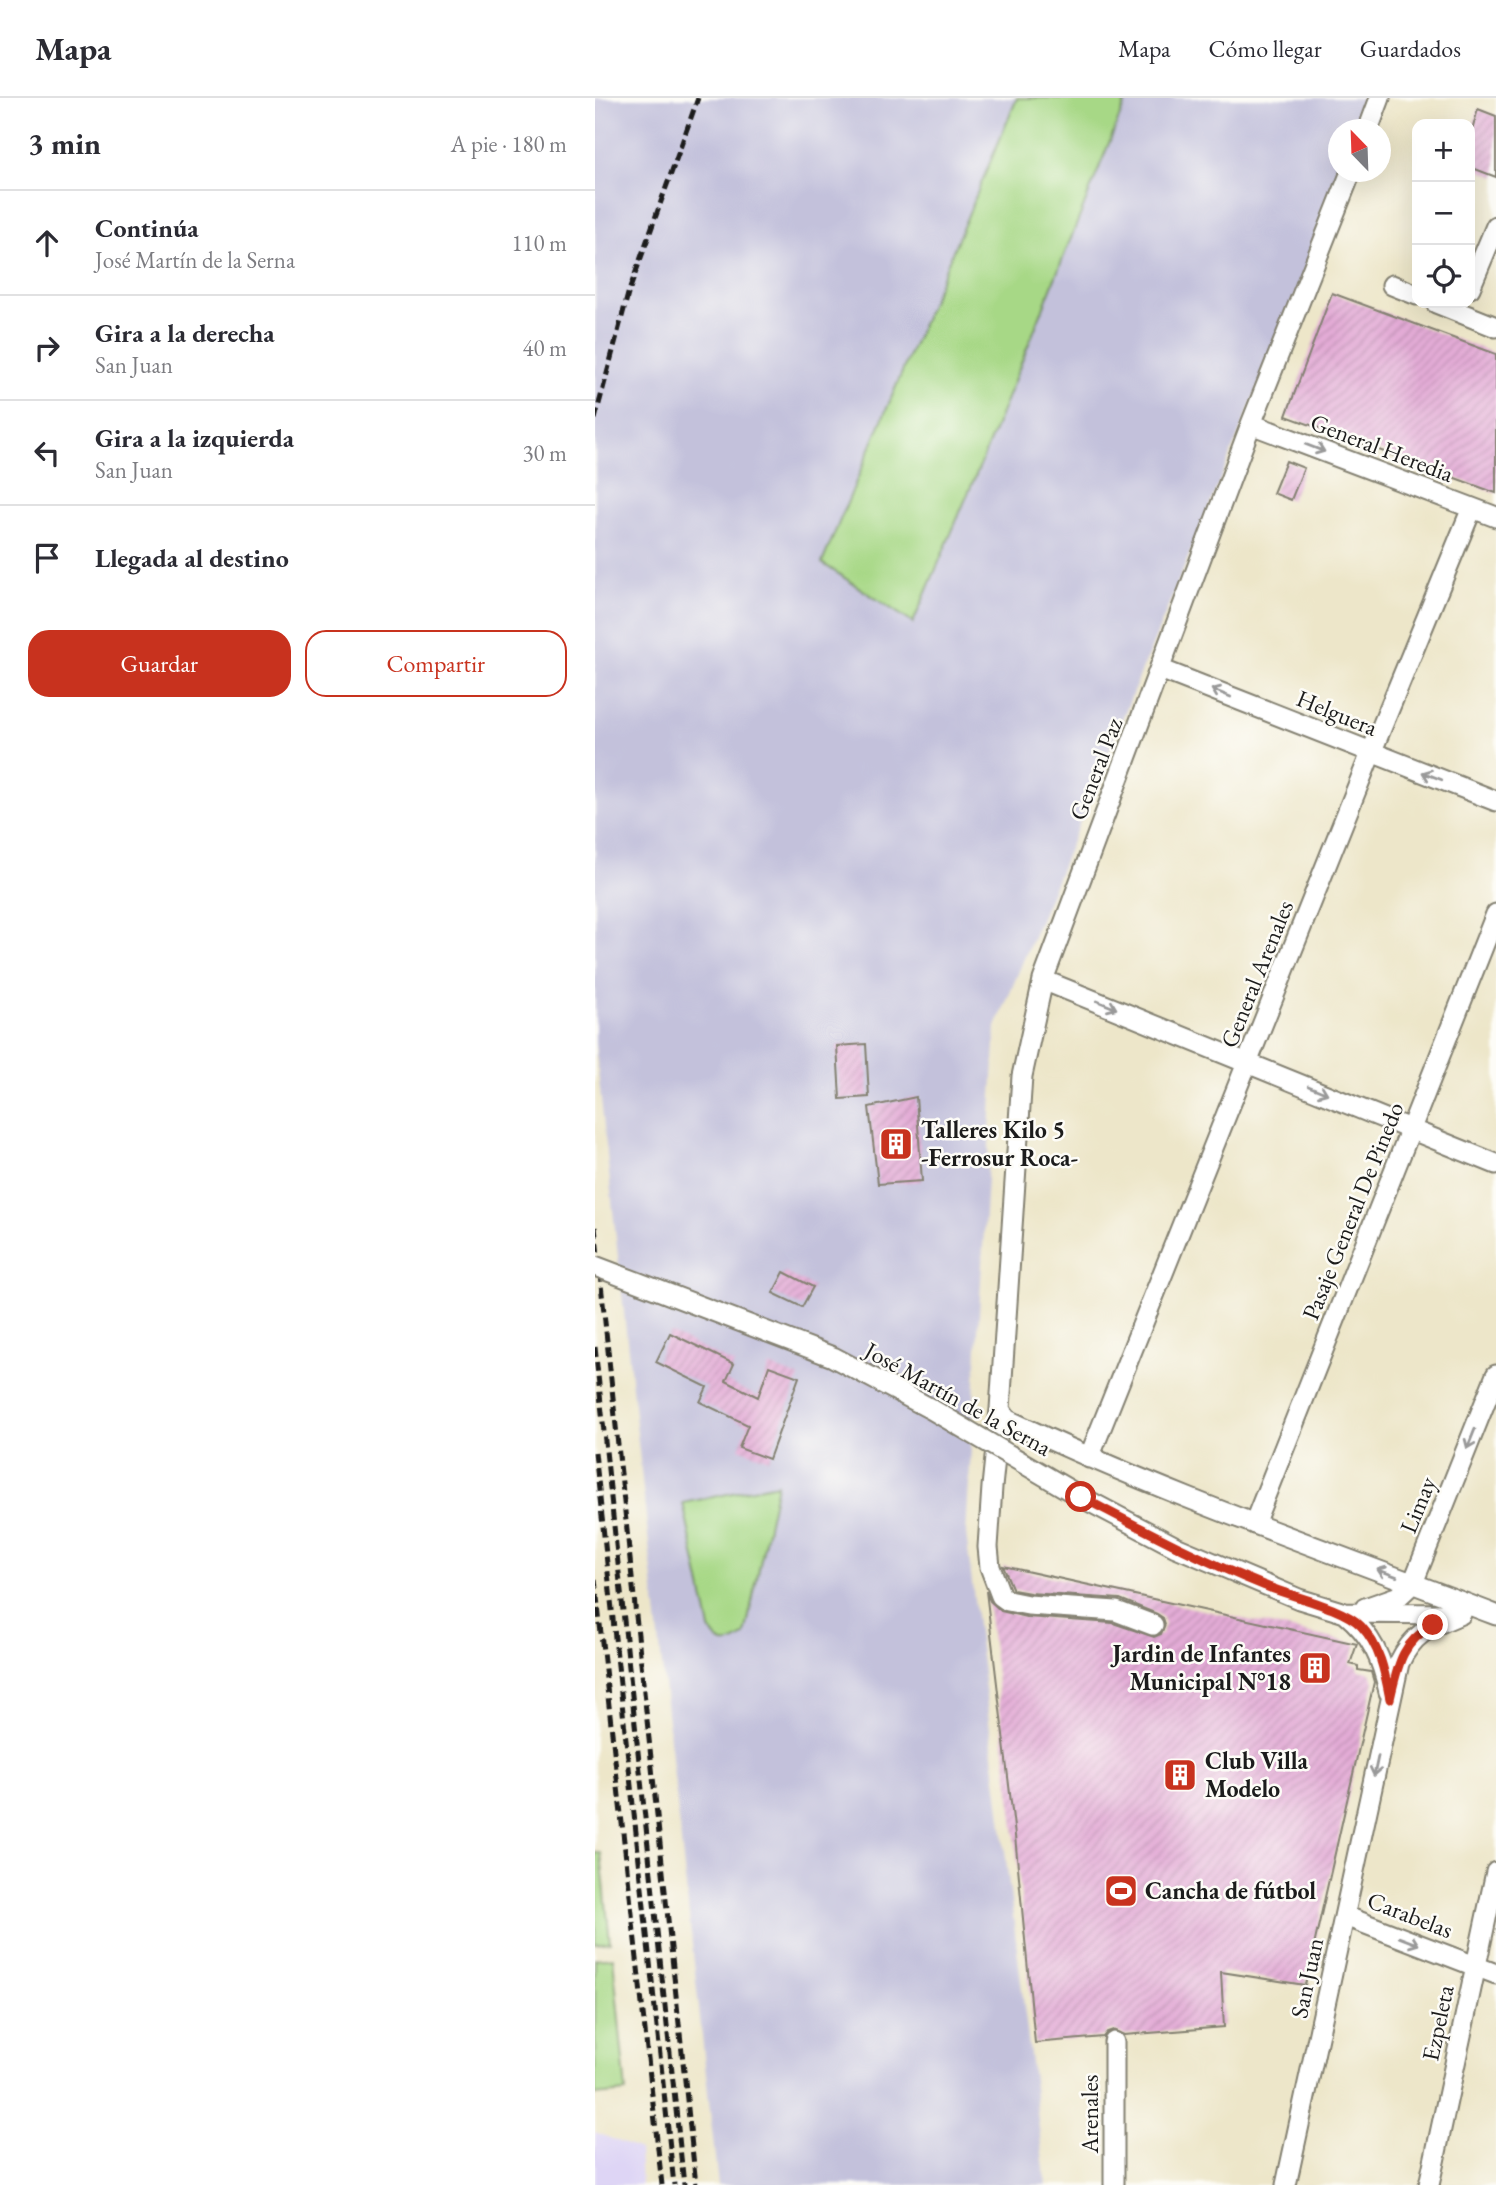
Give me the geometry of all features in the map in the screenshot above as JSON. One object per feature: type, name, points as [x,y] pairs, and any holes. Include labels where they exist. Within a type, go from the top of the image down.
[{"type":"street","points":[[1372,119],[1380,98]]},
{"type":"street","name":"General Paz","points":[[1153,1625],[1116,1611],[1028,1605],[1008,1601],[1001,1596],[990,1567],[988,1547],[1000,1409],[1021,1076],[1043,980],[1251,424],[1347,182]]},
{"type":"street","points":[[1475,276],[1496,226]]},
{"type":"street","points":[[1392,285],[1412,293]]},
{"type":"street","points":[[1463,308],[1496,327]]},
{"type":"street","name":"General Heredia","points":[[1251,424],[1496,517]]},
{"type":"street","name":"General Arenales","points":[[1089,1458],[1472,508]]},
{"type":"street","name":"Helguera","points":[[1160,669],[1496,801]]},
{"type":"street","name":"Pasaje General De Pinedo","points":[[1254,1524],[1496,914]]},
{"type":"street","points":[[1043,980],[1496,1164]]},
{"type":"street","name":"José Martín de la Serna","points":[[595,1266],[833,1357],[931,1409],[1081,1497],[1177,1547],[1262,1585],[1345,1613],[1496,1616]]},
{"type":"street","name":"Limay","points":[[1413,1583],[1496,1375]]},
{"type":"street","name":"José Martín de la Serna","points":[[1000,1409],[1006,1419],[1089,1458],[1496,1616]]},
{"type":"street","points":[[1345,1613],[1399,1597],[1413,1583]]},
{"type":"street","name":"San Juan","points":[[1345,1613],[1361,1626],[1379,1654],[1390,1699]]},
{"type":"street","name":"San Juan","points":[[1286,2185],[1399,1663],[1408,1645],[1420,1632],[1461,1614]]},
{"type":"street","name":"Ezpeleta","points":[[1429,2185],[1496,1872]]},
{"type":"street","name":"Carabelas","points":[[1345,1916],[1496,1974]]},
{"type":"street","name":"Arenales","points":[[1114,2042],[1114,2185]]},
{"type":"shaded area","points":[[595,98],[1376,98],[1367,119],[1328,119],[1328,182],[1342,182],[996,1027],[966,1534],[1046,2185],[718,2185],[595,1043]]},
{"type":"shaded area","points":[[595,2132],[639,2150],[641,2185],[595,2185]]},
{"type":"green space","points":[[1017,98],[1127,98],[984,456],[913,623],[822,563]]},
{"type":"green space","points":[[777,1484],[745,1635],[734,1642],[720,1642],[710,1629],[683,1503]]},
{"type":"green space","points":[[595,1853],[601,1853],[610,1942],[595,1944]]},
{"type":"green space","points":[[613,1957],[626,2092],[595,2095],[595,1959]]},
{"type":"building","points":[[1478,109],[1496,116],[1496,177],[1475,169],[1475,120]]},
{"type":"building","points":[[1332,293],[1496,354],[1496,493],[1286,416]]},
{"type":"building","points":[[1286,461],[1304,468],[1291,500],[1273,493]]},
{"type":"building","name":"Talleres Kilo 5 -Ferrosur Roca-","points":[[866,1044],[869,1097],[840,1099],[837,1046]]},
{"type":"building","name":"Talleres Kilo 5 -Ferrosur Roca-","points":[[916,1097],[922,1181],[878,1184],[869,1107]]},
{"type":"building","points":[[784,1272],[813,1287],[802,1307],[773,1293]]},
{"type":"building","points":[[670,1333],[734,1364],[726,1381],[758,1397],[769,1366],[799,1377],[769,1459],[739,1448],[748,1425],[700,1402],[707,1387],[656,1362]]},
{"type":"building","name":"Club Villa Modelo","points":[[1003,1566],[1357,1644],[1350,1664],[1358,1666],[1358,1670],[1371,1672],[1374,1682],[1305,1985],[1221,1972],[1224,2027],[1124,2035],[1113,2030],[1103,2037],[1035,2043],[1015,1836],[986,1591],[990,1601],[1001,1611],[1026,1617],[1113,1623],[1154,1637],[1161,1634],[1165,1624],[1163,1618],[1157,1614],[1120,1599],[1013,1590]]},
{"type":"railway","points":[[595,419],[628,294],[698,98]]},
{"type":"railway","points":[[595,1227],[696,2185]]},
{"type":"railway","points":[[595,1347],[684,2185]]},
{"type":"railway","points":[[595,1452],[674,2185]]},
{"type":"railway","points":[[595,1579],[662,2185]]},
{"type":"place","name":"Talleres Kilo 5 -Ferrosur Roca-","points":[[896,1144]]},
{"type":"place","name":"Jardin de Infantes Municipal N°18","points":[[1315,1668]]},
{"type":"place","name":"Club Villa Modelo","points":[[1180,1775]]},
{"type":"place","name":"Cancha de fútbol","points":[[1121,1891]]},
{"type":"route","points":[[1081,1497],[1177,1547],[1262,1585],[1345,1613],[1361,1626],[1379,1654],[1390,1699],[1399,1663],[1408,1645],[1420,1632],[1433,1625]]}]
